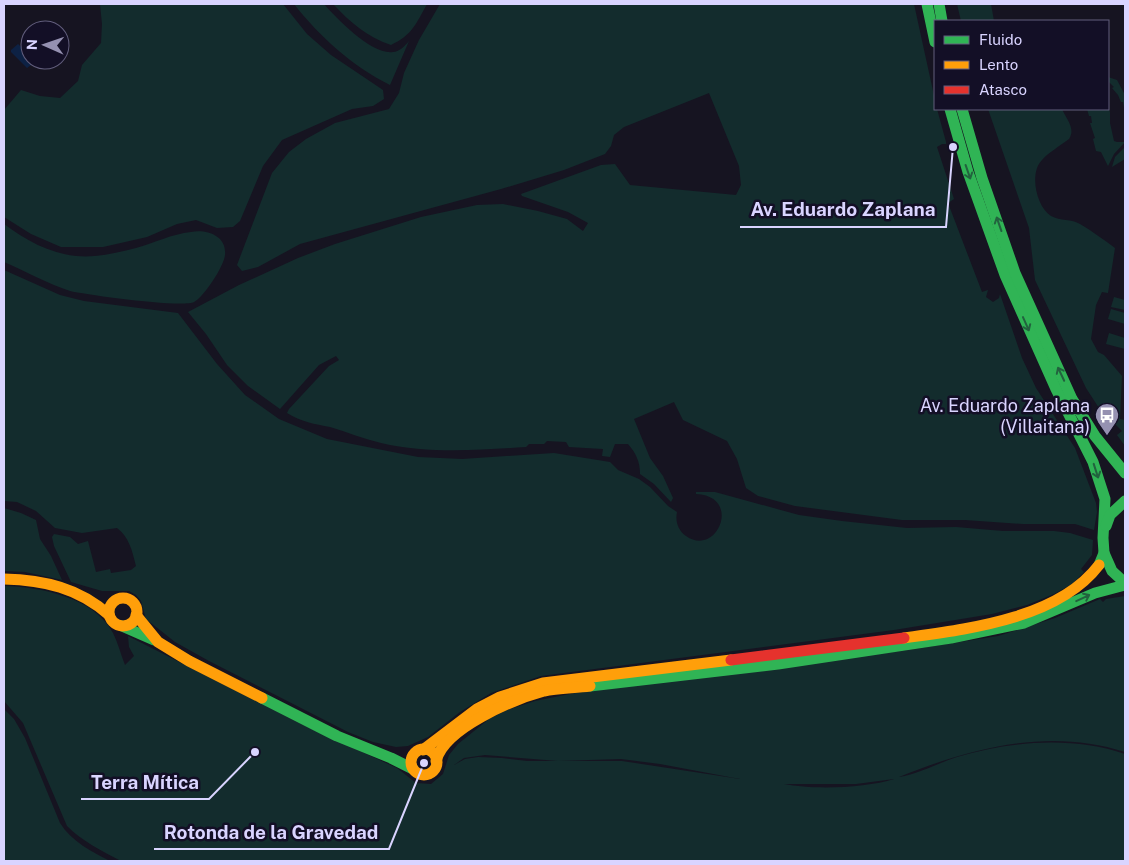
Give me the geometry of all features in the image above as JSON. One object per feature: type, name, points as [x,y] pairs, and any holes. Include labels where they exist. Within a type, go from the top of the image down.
[{"type":"main road","points":[[927,4],[934,37]]},
{"type":"main road","points":[[939,4],[942,20]]},
{"type":"main road","points":[[950,110],[968,172],[1005,275],[1056,389],[1093,462],[1106,499],[1103,538],[1104,553],[1112,571],[1125,584]]},
{"type":"main road","points":[[962,110],[982,178],[1015,273],[1072,399],[1095,436],[1125,473]]},
{"type":"main road","points":[[1104,530],[1110,515],[1125,501]]},
{"type":"main road","points":[[413,769],[411,759],[419,751],[477,709],[500,697],[543,683],[834,648],[934,634],[1010,619],[1040,609],[1062,598],[1091,576],[1101,563],[1104,553]]},
{"type":"main road","points":[[4,579],[71,589],[98,604],[116,624],[158,642],[189,661],[357,746],[382,754],[422,775],[430,774],[435,768],[439,751],[445,743],[484,714],[503,705],[545,691],[815,659],[935,642],[1012,626],[1043,616],[1099,590],[1125,584]]},
{"type":"main road","points":[[88,598],[126,599],[133,603],[136,615],[158,642]]},
{"type":"main road","points":[[109,615],[111,605],[120,599]]},
{"type":"main road","points":[[122,626],[131,623],[136,615]]},
{"type":"main road","points":[[382,754],[404,755],[419,751],[433,754],[436,761]]},
{"type":"green space","points":[[100,4],[283,4],[307,34],[331,55],[383,90],[384,99],[373,106],[352,109],[282,140],[263,166],[240,221],[233,227],[217,228],[196,220],[177,224],[147,237],[103,247],[61,247],[31,234],[4,217],[4,110],[21,90],[40,96],[60,98],[78,81],[82,65],[101,43]]},
{"type":"green space","points":[[294,4],[324,4],[356,35],[375,48],[393,52],[404,47],[409,41],[390,85],[363,69],[338,50]]},
{"type":"green space","points":[[333,4],[427,4],[409,33],[391,45],[374,38],[359,28]]},
{"type":"green space","points":[[440,4],[914,4],[934,95],[934,110],[937,110],[946,142],[946,144],[937,147],[954,199],[948,203],[982,292],[988,290],[986,297],[993,302],[999,298],[1000,294],[1022,358],[1036,388],[1075,448],[1096,503],[1097,512],[1094,530],[1075,524],[902,520],[795,506],[758,496],[746,488],[737,459],[727,441],[683,420],[674,402],[634,419],[650,458],[663,476],[673,498],[671,502],[654,484],[640,474],[637,458],[628,444],[615,444],[610,457],[602,456],[603,449],[569,447],[566,442],[547,441],[544,444],[529,444],[526,447],[472,450],[417,449],[375,441],[330,427],[313,424],[287,413],[329,366],[339,360],[336,356],[319,365],[280,409],[248,386],[227,365],[188,312],[239,285],[298,258],[335,244],[421,217],[477,205],[503,204],[538,211],[567,219],[583,231],[588,223],[568,212],[522,196],[521,194],[601,165],[615,164],[630,185],[736,195],[741,185],[739,166],[709,93],[624,127],[614,135],[611,146],[605,154],[564,170],[300,244],[258,267],[242,271],[237,265],[272,173],[289,152],[306,139],[335,123],[389,109],[399,93],[404,73],[419,40]]},
{"type":"green space","points":[[957,4],[991,4],[994,20],[961,20]]},
{"type":"green space","points":[[1109,77],[1117,80],[1125,95],[1125,114],[1123,102],[1121,102],[1112,88],[1114,87],[1109,82]]},
{"type":"green space","points":[[988,110],[1063,110],[1070,124],[1071,135],[1069,139],[1048,154],[1038,166],[1035,181],[1036,189],[1041,205],[1051,216],[1080,224],[1115,248],[1108,293],[1102,292],[1096,305],[1091,339],[1098,352],[1104,355],[1122,376],[1120,419],[1125,420],[1125,446],[1117,435],[1122,431],[1114,423],[1110,425],[1086,388],[1035,280],[1029,228]]},
{"type":"green space","points":[[1087,110],[1109,110],[1114,141],[1125,142],[1114,154],[1108,166],[1101,152],[1096,151],[1093,139],[1095,138],[1090,123],[1092,123],[1091,116],[1089,116]]},
{"type":"green space","points":[[1125,147],[1125,159],[1112,167],[1115,157]]},
{"type":"green space","points":[[4,224],[38,245],[56,252],[76,256],[114,253],[197,231],[215,235],[223,243],[225,255],[213,281],[194,302],[154,302],[95,295],[70,291],[4,262]]},
{"type":"green space","points":[[4,270],[60,295],[84,301],[178,313],[217,364],[245,395],[279,419],[327,439],[418,457],[462,459],[554,453],[610,462],[618,470],[639,479],[650,487],[668,506],[677,512],[676,519],[683,534],[697,541],[707,539],[715,533],[720,524],[722,514],[719,504],[710,497],[696,494],[696,492],[715,492],[799,515],[842,521],[907,528],[956,527],[1003,531],[1054,531],[1070,533],[1093,540],[1092,555],[1081,569],[1084,572],[1072,584],[1027,605],[992,614],[894,630],[541,676],[491,693],[460,712],[428,737],[408,746],[396,747],[373,742],[348,732],[175,642],[146,619],[141,601],[129,591],[102,591],[71,582],[54,546],[52,537],[54,534],[70,537],[78,544],[88,541],[96,572],[110,569],[111,573],[131,570],[136,566],[131,549],[124,535],[117,528],[82,533],[55,528],[36,511],[17,502],[4,501]]},
{"type":"green space","points":[[1114,297],[1125,300],[1125,310],[1111,307]]},
{"type":"green space","points":[[1111,309],[1125,313],[1125,324],[1108,319]]},
{"type":"green space","points":[[1109,333],[1125,338],[1125,349],[1106,344]]},
{"type":"green space","points":[[4,508],[36,520],[40,539],[51,556],[62,580],[25,572],[4,571]]},
{"type":"green space","points":[[4,586],[34,589],[65,596],[93,611],[113,633],[125,665],[134,656],[129,647],[128,636],[301,724],[397,768],[416,783],[431,784],[443,774],[449,755],[458,744],[489,719],[507,710],[535,701],[575,693],[909,650],[998,636],[1055,618],[1100,599],[1103,602],[1106,599],[1125,596],[1125,752],[1096,745],[1068,741],[1010,744],[954,757],[899,777],[957,757],[998,747],[1020,744],[1063,743],[1084,745],[1105,748],[1125,754],[1125,861],[121,861],[86,841],[67,826],[23,723],[4,701]],"holes":[[[485,755],[558,761],[527,761],[478,757],[465,759],[454,765],[464,758]],[[621,759],[660,764],[740,779],[622,761],[558,761]],[[894,779],[840,787],[810,787],[784,784],[856,784]]]},
{"type":"green space","points":[[4,709],[14,719],[25,738],[60,823],[76,841],[110,861],[4,861]]},
{"type":"water","points":[[18,44],[20,46],[20,61],[11,52]]},
{"type":"traffic: fast","points":[[927,4],[934,37]]},
{"type":"traffic: fast","points":[[939,4],[942,20]]},
{"type":"traffic: fast","points":[[950,110],[968,172],[1005,275],[1056,389],[1093,462],[1105,499],[1104,553],[1099,565]]},
{"type":"traffic: fast","points":[[962,110],[982,178],[1015,273],[1072,399],[1095,436],[1125,473]]},
{"type":"traffic: fast","points":[[1106,526],[1110,515],[1125,501]]},
{"type":"traffic: fast","points":[[1104,553],[1112,571],[1125,583]]},
{"type":"traffic: fast","points":[[590,686],[778,664],[951,638],[1024,623],[1095,593],[1125,585]]},
{"type":"traffic: fast","points":[[122,626],[154,640]]},
{"type":"traffic: fast","points":[[262,698],[337,736],[413,769]]},
{"type":"traffic: slow","points":[[904,638],[983,625],[1036,609],[1060,598],[1081,583],[1099,565]]},
{"type":"traffic: slow","points":[[4,579],[33,581],[60,587],[86,598],[109,615]]},
{"type":"traffic: slow","points":[[123,598],[133,602],[137,612],[133,622],[123,626],[113,622],[109,612],[113,602],[123,598]]},
{"type":"traffic: slow","points":[[136,615],[158,642],[189,661],[262,698]]},
{"type":"traffic: slow","points":[[423,750],[477,709],[500,697],[543,683],[731,660]]},
{"type":"traffic: slow","points":[[436,761],[442,749],[452,737],[466,726],[499,708],[544,691],[590,686]]},
{"type":"traffic: slow","points":[[424,749],[433,753],[437,762],[433,771],[424,775],[415,771],[411,762],[415,753],[424,749]]},
{"type":"traffic: jam","points":[[731,660],[904,638]]},
{"type":"place","name":"Av. Eduardo Zaplana","points":[[953,147]]},
{"type":"place","name":"Av. Eduardo Zaplana (Villaitana)","points":[[1107,436]]},
{"type":"place","name":"Terra Mítica","points":[[255,752]]},
{"type":"place","name":"Rotonda de la Gravedad","points":[[424,763]]}]
